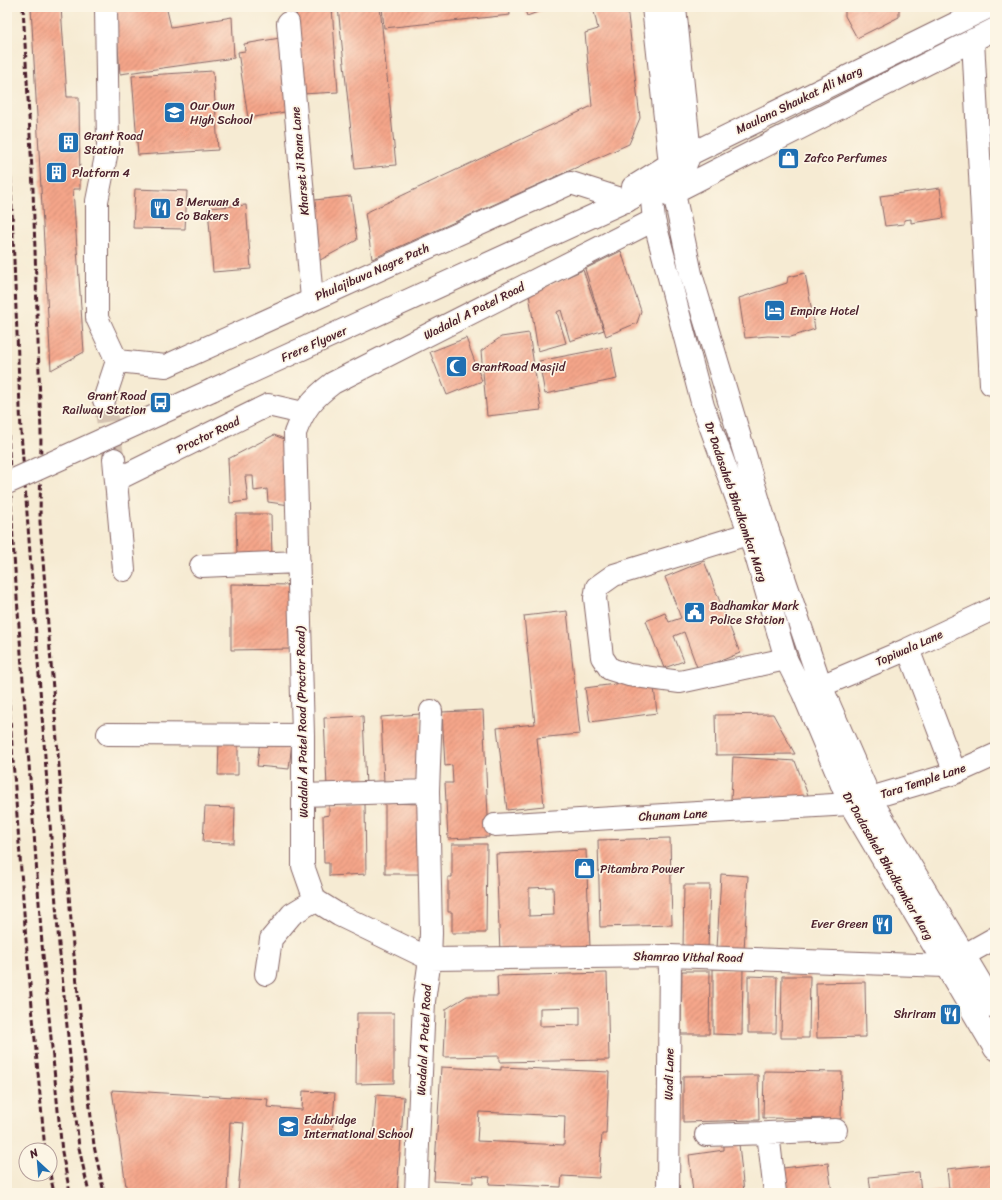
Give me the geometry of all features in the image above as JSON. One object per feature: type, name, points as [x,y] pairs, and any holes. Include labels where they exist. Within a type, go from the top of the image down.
[{"type":"street","points":[[104,400],[117,361],[97,318],[97,201],[108,146],[106,7]]},
{"type":"street","points":[[637,205],[670,164],[653,7]]},
{"type":"street","points":[[674,193],[690,154],[675,7]]},
{"type":"street","name":"Maulana Shaukat Ali Marg","points":[[670,164],[989,7]]},
{"type":"street","name":"Kharset Ji Rana Lane","points":[[288,23],[312,299]]},
{"type":"street","name":"Maulana Shaukat Ali Marg","points":[[637,205],[674,193],[995,29]]},
{"type":"street","points":[[973,40],[991,384]]},
{"type":"street","name":"Phulajibuva Nagre Path","points":[[117,361],[166,366],[571,183],[637,205]]},
{"type":"street","name":"Dr Dadasaheb Bhadkamkar Marg","points":[[674,193],[691,274],[758,530],[786,659],[803,693],[850,804],[995,1049]]},
{"type":"street","name":"Dr Dadasaheb Bhadkamkar Marg","points":[[637,205],[703,406],[758,530],[821,686],[870,798],[965,954],[995,1007]]},
{"type":"street","name":"Frere Flyover","points":[[7,483],[212,390],[637,205]]},
{"type":"street","name":"Wadalal A Patel Road","points":[[302,413],[315,397],[333,383],[637,205]]},
{"type":"street","name":"Proctor Road","points":[[124,570],[115,470],[268,405],[302,413]]},
{"type":"street","name":"Wadalal A Patel Road (Proctor Road)","points":[[302,413],[295,434],[303,735],[303,866],[315,900]]},
{"type":"street","points":[[758,530],[614,576],[598,587],[595,598],[602,657],[610,669],[629,675],[680,682],[786,659]]},
{"type":"street","points":[[201,566],[299,562]]},
{"type":"street","name":"Topiwala Lane","points":[[821,686],[908,650],[995,608]]},
{"type":"street","points":[[908,650],[955,773]]},
{"type":"street","name":"Wadalal A Patel Road","points":[[416,1193],[424,1001],[430,959],[431,933],[428,791],[431,711]]},
{"type":"street","points":[[108,734],[303,735]]},
{"type":"street","name":"Tara Temple Lane","points":[[850,804],[955,773],[995,755]]},
{"type":"street","points":[[303,794],[428,791]]},
{"type":"street","name":"Chunam Lane","points":[[495,825],[850,804]]},
{"type":"street","points":[[895,881],[914,870]]},
{"type":"street","points":[[266,974],[271,939],[292,914],[315,900],[339,915],[430,959]]},
{"type":"street","points":[[945,966],[995,938]]},
{"type":"street","name":"Shamrao Vithal Road","points":[[430,959],[670,956],[945,966]]},
{"type":"street","name":"Wadi Lane","points":[[668,1193],[670,956]]},
{"type":"street","points":[[706,1135],[836,1130]]},
{"type":"street","points":[[768,1133],[774,1193]]},
{"type":"building","name":"Platform 4","points":[[31,7],[61,7],[67,97],[79,97],[80,189],[73,189],[84,352],[51,370]]},
{"type":"building","points":[[115,7],[170,7],[167,10],[171,27],[232,17],[234,58],[120,74]]},
{"type":"building","points":[[296,7],[332,7],[338,92],[302,94]]},
{"type":"building","points":[[338,7],[380,7],[396,165],[355,169]]},
{"type":"building","points":[[382,7],[509,7],[510,15],[384,28]]},
{"type":"building","points":[[524,7],[551,7],[527,16]]},
{"type":"building","points":[[593,7],[627,7],[640,118],[629,144],[372,259],[365,213],[592,106],[585,33],[598,29]]},
{"type":"building","points":[[845,7],[899,7],[899,17],[857,38],[845,16]]},
{"type":"building","points":[[280,38],[291,111],[248,118],[238,52],[245,51],[244,44]]},
{"type":"building","name":"Our Own High School","points":[[213,71],[218,150],[138,155],[132,76]]},
{"type":"building","points":[[940,188],[944,218],[911,223],[911,219],[904,220],[904,224],[885,226],[880,196]]},
{"type":"building","name":"B Merwan & Co Bakers","points":[[135,189],[187,191],[185,229],[133,228]]},
{"type":"building","points":[[351,196],[357,240],[311,265],[306,201]]},
{"type":"building","points":[[246,205],[251,269],[213,272],[208,208]]},
{"type":"building","points":[[621,251],[641,311],[637,323],[606,336],[585,269]]},
{"type":"building","points":[[583,270],[604,330],[570,341],[561,310],[557,312],[566,343],[538,351],[529,294]]},
{"type":"building","points":[[805,273],[815,329],[791,337],[768,336],[745,338],[739,298],[787,283],[788,277]]},
{"type":"building","points":[[529,333],[541,410],[487,416],[481,351],[501,337]]},
{"type":"building","name":"GrantRoad Masjid","points":[[466,338],[482,381],[447,395],[430,352]]},
{"type":"building","points":[[611,347],[617,379],[545,394],[539,361]]},
{"type":"building","points":[[274,435],[289,441],[290,505],[268,502],[267,489],[254,491],[253,476],[245,476],[248,501],[230,503],[228,459]]},
{"type":"building","points":[[236,514],[271,514],[272,559],[237,559]]},
{"type":"building","points":[[704,561],[740,653],[698,670],[684,632],[674,636],[684,661],[664,668],[646,621],[665,613],[669,622],[681,618],[665,577]]},
{"type":"building","points":[[231,584],[292,585],[292,649],[231,650]]},
{"type":"building","points":[[567,611],[580,734],[537,738],[544,806],[507,810],[497,728],[535,724],[524,616]]},
{"type":"building","points":[[653,679],[657,713],[590,722],[585,688]]},
{"type":"building","points":[[483,710],[489,837],[448,839],[445,783],[453,783],[452,765],[445,766],[442,712]]},
{"type":"building","points":[[420,714],[423,780],[384,782],[381,717]]},
{"type":"building","points":[[773,714],[795,754],[716,755],[715,715]]},
{"type":"building","points":[[363,716],[366,786],[327,787],[324,718]]},
{"type":"building","points":[[260,739],[292,742],[289,769],[257,766]]},
{"type":"building","points":[[219,742],[238,743],[238,775],[218,775]]},
{"type":"building","points":[[733,757],[795,761],[811,803],[731,800]]},
{"type":"building","points":[[385,803],[421,804],[424,874],[385,874]]},
{"type":"building","points":[[365,804],[366,874],[329,876],[329,863],[324,863],[323,816],[329,815],[329,805]]},
{"type":"building","points":[[205,807],[235,808],[234,843],[203,842]]},
{"type":"building","points":[[670,838],[672,925],[600,927],[598,840]]},
{"type":"building","points":[[452,844],[487,844],[486,933],[452,933],[452,912],[448,912],[448,877],[452,877]]},
{"type":"building","points":[[586,850],[590,948],[500,952],[496,854]],"holes":[[[553,887],[554,915],[529,916],[529,888]]]},
{"type":"building","points":[[721,874],[748,876],[744,951],[717,949]]},
{"type":"building","points":[[684,885],[710,885],[708,950],[683,950]]},
{"type":"building","points":[[713,969],[743,969],[742,1035],[713,1034]]},
{"type":"building","points":[[682,971],[710,971],[709,1034],[681,1034]]},
{"type":"building","points":[[607,973],[609,1060],[499,1062],[499,1056],[444,1057],[446,1009],[467,996],[498,996],[497,976]],"holes":[[[580,1007],[580,1025],[540,1026],[540,1008]]]},
{"type":"building","points":[[748,976],[777,977],[776,1033],[748,1033]]},
{"type":"building","points":[[782,976],[810,976],[809,1038],[781,1038]]},
{"type":"building","points":[[865,982],[866,1037],[817,1038],[816,983]]},
{"type":"building","points":[[357,1013],[394,1013],[394,1083],[356,1084]]},
{"type":"building","points":[[441,1067],[501,1070],[501,1067],[609,1072],[606,1134],[602,1134],[599,1178],[562,1176],[561,1187],[489,1184],[490,1177],[473,1176],[473,1183],[434,1181]],"holes":[[[479,1112],[565,1116],[564,1145],[477,1141]]]},
{"type":"building","points":[[764,1071],[842,1072],[841,1119],[763,1118]]},
{"type":"building","points":[[758,1075],[759,1120],[683,1122],[683,1076]]},
{"type":"building","points":[[112,1090],[268,1099],[267,1107],[302,1110],[303,1091],[335,1093],[332,1135],[373,1138],[376,1095],[404,1097],[397,1193],[267,1191],[267,1193],[238,1193],[244,1123],[230,1122],[227,1193],[127,1193]]},
{"type":"building","points":[[739,1144],[744,1193],[693,1193],[689,1155],[724,1150],[724,1145]]},
{"type":"building","points":[[828,1163],[832,1193],[786,1193],[783,1168]]},
{"type":"building","points":[[995,1164],[995,1193],[926,1193],[949,1189],[947,1169]]},
{"type":"building","points":[[919,1172],[921,1193],[871,1193],[869,1177]]},
{"type":"tunnel","points":[[104,400],[113,454]]},
{"type":"railway","points":[[23,7],[33,189],[41,433],[40,522],[73,946],[94,1146],[104,1193]]},
{"type":"railway","points":[[7,88],[21,432],[59,945],[79,1148],[89,1193]]},
{"type":"railway","points":[[7,406],[13,542],[42,944],[62,1152],[70,1193]]},
{"type":"railway","points":[[7,677],[26,940],[44,1142]]},
{"type":"railway","points":[[52,1182],[54,1193]]},
{"type":"place","name":"Our Own High School","points":[[175,113]]},
{"type":"place","name":"Grant Road Station","points":[[69,143]]},
{"type":"place","name":"Zafco Perfumes","points":[[788,158]]},
{"type":"place","name":"Platform 4","points":[[56,173]]},
{"type":"place","name":"B Merwan & Co Bakers","points":[[160,209]]},
{"type":"place","name":"Empire Hotel","points":[[775,311]]},
{"type":"place","name":"GrantRoad Masjid","points":[[456,367]]},
{"type":"place","name":"Grant Road Railway Station","points":[[161,403]]},
{"type":"place","name":"Badhamkar Mark Police Station","points":[[695,613]]},
{"type":"place","name":"Pitambra Power","points":[[584,869]]},
{"type":"place","name":"Ever Green","points":[[883,924]]},
{"type":"place","name":"Shriram","points":[[951,1014]]},
{"type":"place","name":"Edubridge International School","points":[[289,1127]]}]
